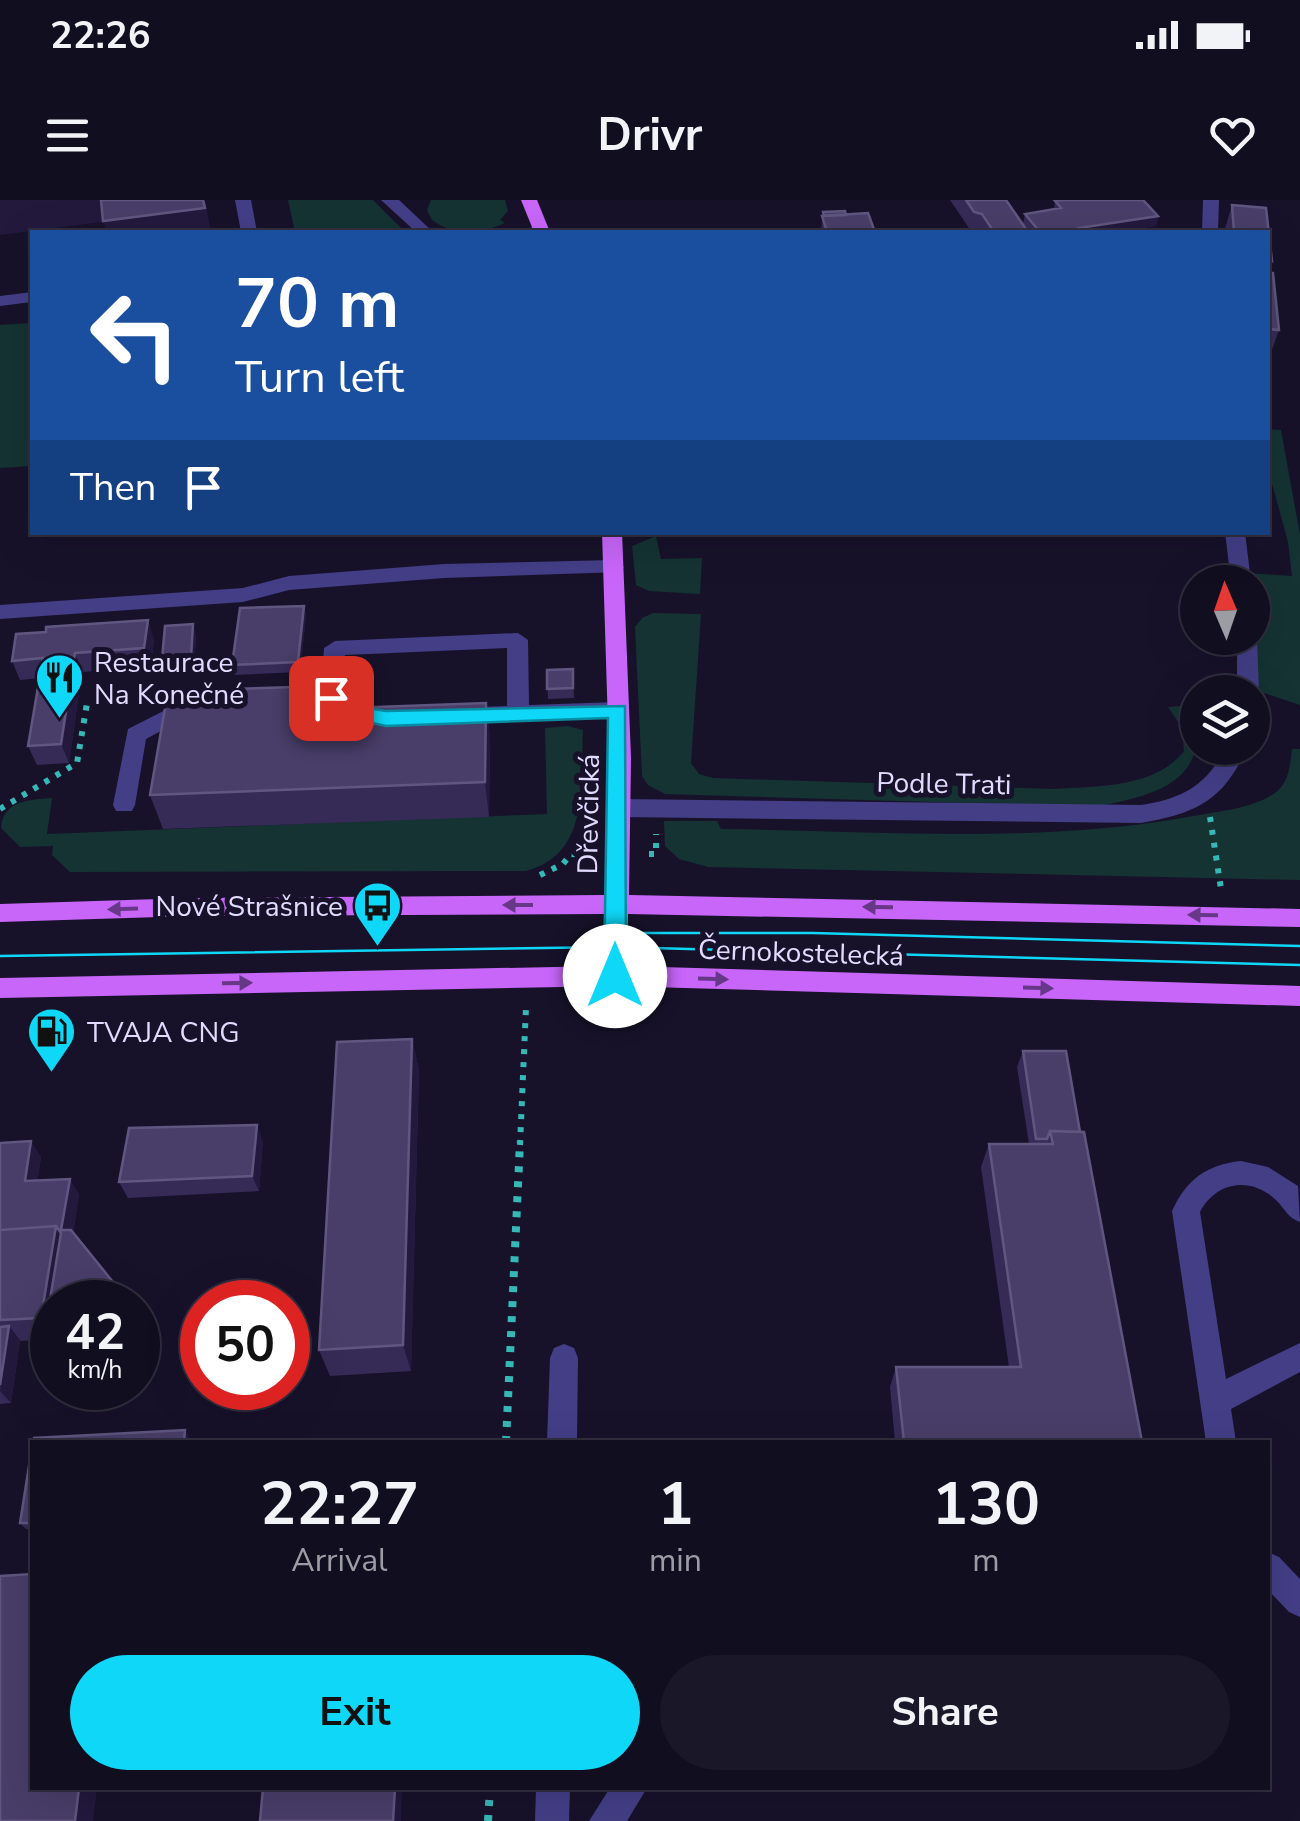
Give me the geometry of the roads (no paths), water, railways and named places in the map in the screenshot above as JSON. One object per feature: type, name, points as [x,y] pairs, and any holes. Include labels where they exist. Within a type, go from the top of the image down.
[{"type":"main road","points":[[529,200],[542,230]]},
{"type":"main road","name":"Dřevčická","points":[[612,535],[620,808],[615,976]]},
{"type":"main road","name":"Černokostelecká","points":[[8,911],[616,904],[1300,918]]},
{"type":"main road","name":"Černokostelecká","points":[[0,988],[615,976],[1300,996]]},
{"type":"street","points":[[243,200],[250,230]]},
{"type":"street","points":[[389,200],[423,230]]},
{"type":"street","points":[[408,217],[422,200]]},
{"type":"street","points":[[1210,230],[1211,200]]},
{"type":"street","points":[[0,301],[30,297]]},
{"type":"street","points":[[1235,535],[1238,565]]},
{"type":"street","points":[[0,612],[242,595],[289,583],[444,571],[614,567]]},
{"type":"street","points":[[331,698],[335,648],[518,640],[518,714]]},
{"type":"street","points":[[244,702],[331,698],[357,713],[414,718],[618,710]]},
{"type":"street","points":[[124,805],[136,735],[191,704],[208,704]]},
{"type":"street","points":[[1220,765],[1224,776]]},
{"type":"street","name":"Podle Trati","points":[[620,808],[1118,816],[1163,811],[1206,794],[1224,776],[1229,765]]},
{"type":"street","points":[[1220,1440],[1186,1211],[1192,1193],[1213,1177],[1239,1173],[1269,1178],[1290,1191],[1300,1210]]},
{"type":"street","points":[[1216,1402],[1242,1382],[1274,1373],[1300,1357]]},
{"type":"street","points":[[562,1440],[564,1358]]},
{"type":"street","points":[[1270,1575],[1300,1600]]},
{"type":"street","points":[[552,1821],[553,1790]]},
{"type":"street","points":[[606,1821],[629,1790]]},
{"type":"tram line","points":[[640,933],[813,933],[1300,946]]},
{"type":"tram line","points":[[0,956],[615,947],[1300,965]]},
{"type":"place","name":"Restaurace Na Konečné","points":[[59,720]]},
{"type":"place","name":"Nové Strašnice","points":[[378,948]]},
{"type":"place","name":"TVAJA CNG","points":[[52,1074]]}]
